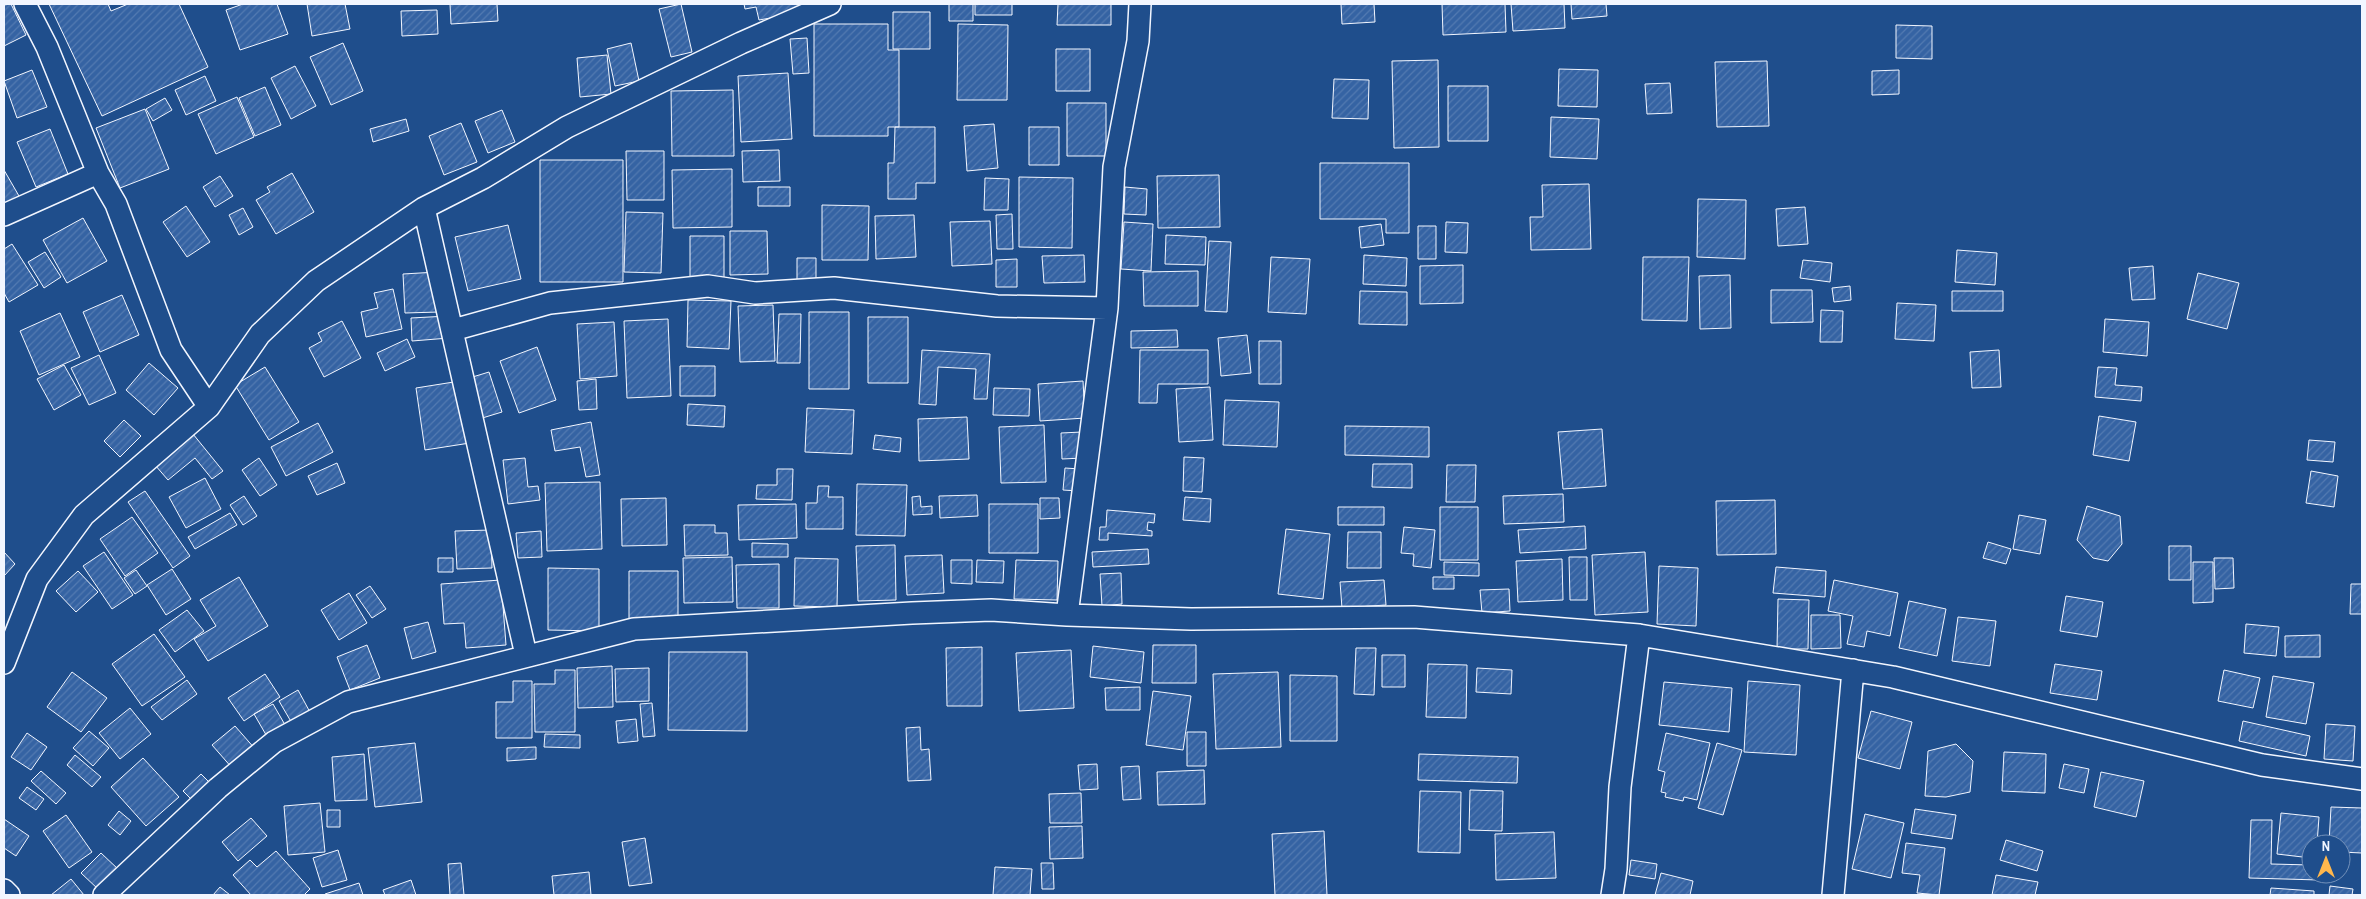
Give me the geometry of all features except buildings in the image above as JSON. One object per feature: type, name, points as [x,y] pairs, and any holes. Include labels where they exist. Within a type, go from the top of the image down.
[{"type":"street","points":[[25,4],[47,47],[98,173],[116,204],[171,350],[209,407]]},
{"type":"street","points":[[4,663],[38,579],[84,515],[209,407],[260,334],[316,281],[424,208],[484,178],[567,127],[741,43],[830,4]]},
{"type":"street","points":[[1067,615],[1107,308],[1114,167],[1138,41],[1140,4]]},
{"type":"street","points":[[4,215],[98,173]]},
{"type":"street","points":[[424,208],[526,655]]},
{"type":"street","points":[[453,330],[550,303],[708,286],[755,293],[834,288],[997,306],[1107,308]]},
{"type":"street","points":[[104,895],[218,788],[274,742],[348,702],[526,655],[634,629],[991,610],[1067,615],[1191,618],[1414,617],[1639,635],[1893,677],[2262,765],[2362,779]]},
{"type":"street","points":[[1612,895],[1620,787],[1639,635]]},
{"type":"street","points":[[1833,895],[1853,670]]},
{"type":"street","points":[[4,890],[9,895]]}]
